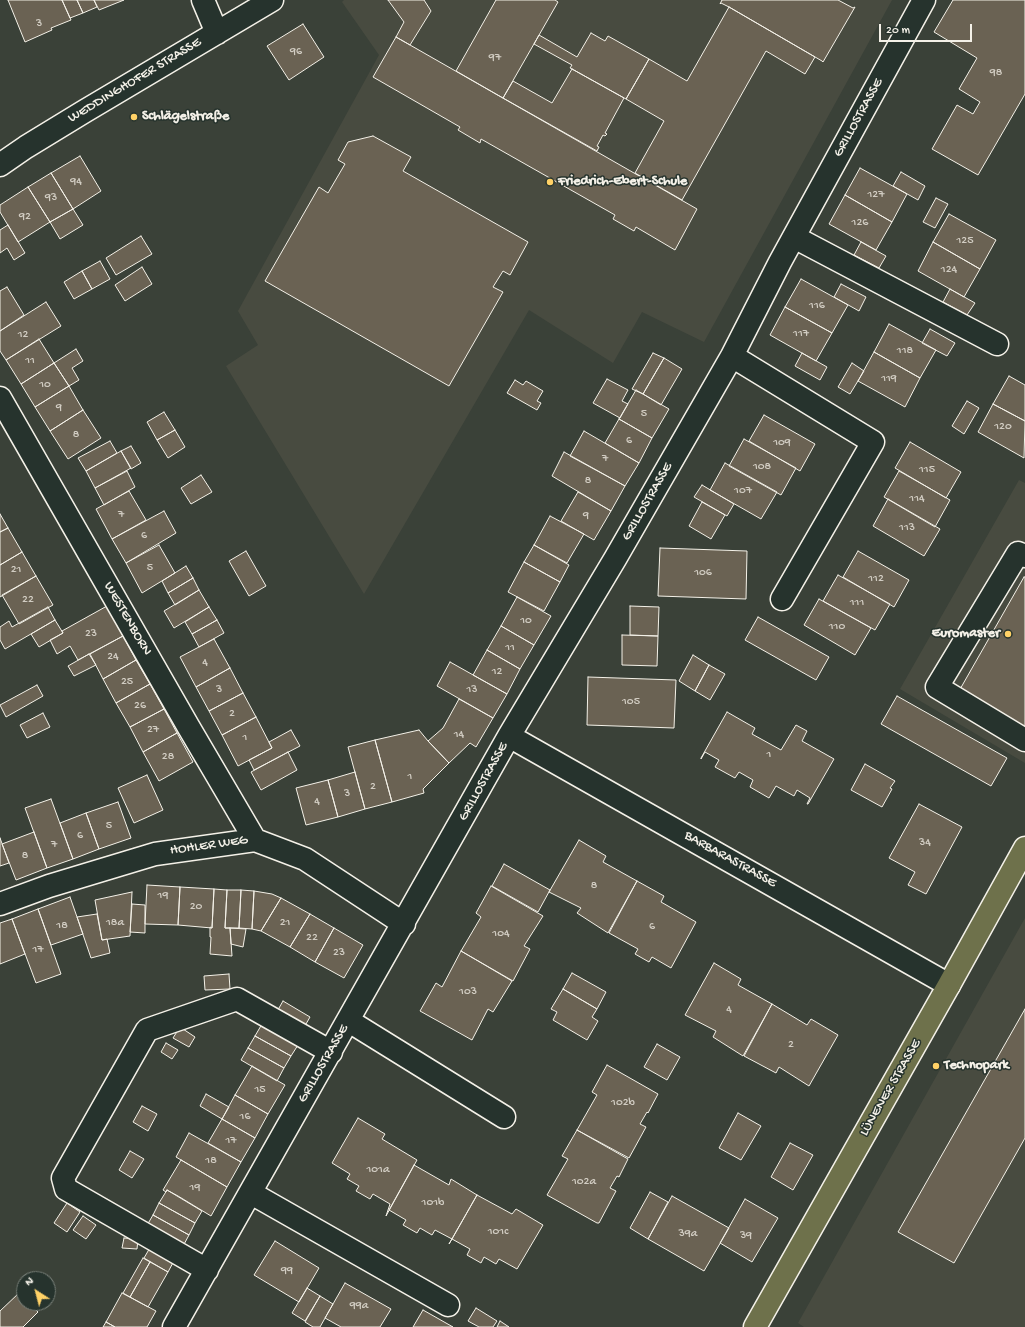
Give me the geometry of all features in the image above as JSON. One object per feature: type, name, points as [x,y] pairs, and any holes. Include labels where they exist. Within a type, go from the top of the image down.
[{"type":"main road","name":"LÜNENER STRASSE","points":[[755,1327],[950,985],[1025,848]]},
{"type":"street","points":[[202,0],[217,33]]},
{"type":"street","name":"WEDDINGHOFER STRASSE","points":[[0,165],[39,139],[272,0]]},
{"type":"street","name":"GRILLOSTRASSE","points":[[174,1327],[404,924],[509,736],[615,559],[732,356],[794,237],[924,0]]},
{"type":"street","points":[[794,237],[997,344]]},
{"type":"street","points":[[732,356],[873,442],[782,599]]},
{"type":"street","name":"WESTENBORN","points":[[0,398],[255,840]]},
{"type":"street","points":[[1025,556],[1018,553],[937,687],[1025,740]]},
{"type":"street","name":"BARBARASTRASSE","points":[[509,736],[950,985]]},
{"type":"street","name":"HOHLER WEG","points":[[0,904],[49,886],[155,854],[255,840],[305,859],[404,924]]},
{"type":"street","points":[[207,1270],[66,1189],[63,1178],[148,1030],[237,999],[331,1052]]},
{"type":"street","points":[[349,1021],[504,1117]]},
{"type":"street","points":[[251,1193],[448,1305]]},
{"type":"shaded area","name":"Friedrich-Ebert-Schule","points":[[344,0],[892,0],[704,342],[642,312],[613,363],[529,310],[364,594],[226,366],[258,345],[238,311],[379,55],[342,2]]},
{"type":"shaded area","points":[[1019,480],[1025,483],[1025,763],[900,689]]},
{"type":"shaded area","points":[[1025,918],[1025,1327],[804,1327],[798,1323]]},
{"type":"building","points":[[8,0],[62,0],[71,20],[51,28],[52,30],[25,42]]},
{"type":"building","points":[[62,0],[77,0],[83,13],[70,18]]},
{"type":"building","points":[[77,0],[94,0],[97,7],[83,13]]},
{"type":"building","points":[[94,0],[124,0],[99,10]]},
{"type":"building","points":[[388,0],[424,0],[431,11],[410,45],[396,37],[404,22]]},
{"type":"building","points":[[496,0],[555,0],[558,2],[503,98],[456,71]]},
{"type":"building","points":[[722,0],[838,0],[853,8],[855,7],[823,62],[729,7],[721,3],[720,4]]},
{"type":"building","points":[[953,0],[1025,0],[1025,94],[978,175],[932,149],[957,105],[973,114],[980,102],[959,89],[977,58],[934,32]]},
{"type":"building","points":[[729,7],[815,57],[805,74],[766,51],[682,200],[635,173],[664,121],[626,99],[649,59],[687,81]]},
{"type":"building","points":[[303,24],[324,57],[289,80],[267,46]]},
{"type":"building","points":[[591,33],[605,41],[608,36],[649,59],[626,99],[570,68],[572,65],[534,44],[539,35],[577,57]]},
{"type":"building","points":[[396,37],[697,209],[675,250],[636,227],[634,231],[613,219],[615,215],[481,139],[480,143],[458,130],[460,127],[373,77]]},
{"type":"building","points":[[572,69],[624,98],[605,133],[607,134],[605,136],[603,135],[597,146],[599,147],[597,151],[503,98],[513,81],[552,103]]},
{"type":"building","points":[[373,136],[411,157],[403,171],[528,242],[510,275],[503,271],[493,287],[503,292],[449,386],[265,281],[319,187],[328,193],[345,164],[338,160],[348,142]]},
{"type":"building","points":[[80,156],[101,191],[73,209],[51,173]]},
{"type":"building","points":[[860,168],[907,194],[892,222],[845,195]]},
{"type":"building","points":[[901,172],[925,186],[918,200],[893,186]]},
{"type":"building","points":[[51,173],[73,209],[50,222],[28,187]]},
{"type":"building","points":[[28,187],[50,222],[18,242],[0,212],[0,205]]},
{"type":"building","points":[[845,195],[892,222],[876,250],[829,224]]},
{"type":"building","points":[[936,198],[948,204],[935,228],[923,222]]},
{"type":"building","points":[[73,209],[83,225],[60,239],[50,222]]},
{"type":"building","points":[[949,214],[996,240],[980,269],[933,242]]},
{"type":"building","points":[[8,225],[25,253],[14,260],[7,248],[0,253],[0,230]]},
{"type":"building","points":[[141,236],[152,254],[116,275],[106,258]]},
{"type":"building","points":[[861,242],[886,256],[879,268],[854,255]]},
{"type":"building","points":[[933,242],[980,269],[964,297],[918,271]]},
{"type":"building","points":[[100,261],[110,279],[92,289],[82,271]]},
{"type":"building","points":[[142,267],[152,284],[125,301],[115,285]]},
{"type":"building","points":[[82,271],[92,289],[74,299],[64,282]]},
{"type":"building","points":[[801,279],[848,305],[832,333],[785,307]]},
{"type":"building","points":[[841,284],[866,297],[859,311],[834,297]]},
{"type":"building","points":[[7,287],[24,315],[0,331],[0,291]]},
{"type":"building","points":[[950,289],[975,303],[967,315],[943,302]]},
{"type":"building","points":[[46,302],[61,326],[6,360],[0,351],[0,331]]},
{"type":"building","points":[[785,307],[832,333],[816,361],[770,335]]},
{"type":"building","points":[[889,324],[936,350],[920,378],[874,352]]},
{"type":"building","points":[[930,329],[955,343],[947,356],[922,343]]},
{"type":"building","points":[[39,339],[54,363],[21,384],[6,360]]},
{"type":"building","points":[[76,349],[83,361],[72,368],[79,380],[69,386],[54,363]]},
{"type":"building","points":[[874,352],[920,378],[905,407],[858,381]]},
{"type":"building","points":[[653,353],[664,358],[643,394],[632,389]]},
{"type":"building","points":[[802,353],[827,367],[820,380],[795,366]]},
{"type":"building","points":[[664,358],[682,369],[661,405],[643,394]]},
{"type":"building","points":[[54,363],[69,386],[35,407],[21,384]]},
{"type":"building","points":[[852,363],[864,371],[850,394],[838,387]]},
{"type":"building","points":[[1009,376],[1025,385],[1025,421],[993,404]]},
{"type":"building","points":[[607,379],[628,390],[622,401],[628,404],[620,418],[593,403]]},
{"type":"building","points":[[515,380],[523,385],[526,381],[543,391],[537,401],[541,403],[537,410],[507,393]]},
{"type":"building","points":[[69,386],[83,410],[50,431],[35,407]]},
{"type":"building","points":[[636,390],[669,409],[652,438],[619,419]]},
{"type":"building","points":[[967,401],[979,408],[964,434],[952,426]]},
{"type":"building","points":[[993,404],[1025,421],[1024,458],[978,432]]},
{"type":"building","points":[[83,410],[101,438],[68,459],[50,431]]},
{"type":"building","points":[[164,412],[175,430],[157,440],[147,422]]},
{"type":"building","points":[[764,415],[815,444],[800,471],[749,441]]},
{"type":"building","points":[[619,419],[652,438],[639,463],[605,443]]},
{"type":"building","points":[[175,430],[185,447],[168,458],[157,440]]},
{"type":"building","points":[[584,431],[639,463],[625,486],[570,456]]},
{"type":"building","points":[[744,439],[796,468],[781,495],[729,466]]},
{"type":"building","points":[[110,441],[117,453],[86,471],[78,458]]},
{"type":"building","points":[[910,442],[961,472],[946,498],[895,468]]},
{"type":"building","points":[[131,446],[141,463],[131,469],[121,451]]},
{"type":"building","points":[[121,451],[131,468],[95,488],[86,471]]},
{"type":"building","points":[[564,452],[625,486],[611,511],[552,476]]},
{"type":"building","points":[[725,463],[777,492],[761,519],[710,490]]},
{"type":"building","points":[[127,471],[135,487],[104,505],[95,488]]},
{"type":"building","points":[[899,471],[950,500],[935,527],[884,497]]},
{"type":"building","points":[[201,475],[212,492],[191,504],[181,488]]},
{"type":"building","points":[[702,485],[734,504],[727,516],[694,497]]},
{"type":"building","points":[[129,491],[146,520],[112,539],[96,509]]},
{"type":"building","points":[[578,492],[611,511],[594,540],[561,521]]},
{"type":"building","points":[[888,499],[940,529],[924,556],[873,526]]},
{"type":"building","points":[[702,502],[725,515],[711,539],[689,526]]},
{"type":"building","points":[[164,511],[176,533],[126,563],[112,539]]},
{"type":"building","points":[[0,514],[8,528],[0,532]]},
{"type":"building","points":[[550,516],[584,534],[567,563],[534,545]]},
{"type":"building","points":[[8,528],[22,552],[0,565],[0,532]]},
{"type":"building","points":[[159,545],[175,573],[142,593],[126,563]]},
{"type":"building","points":[[534,545],[569,565],[560,582],[524,562]]},
{"type":"building","points":[[660,548],[747,551],[746,599],[658,596]]},
{"type":"building","points":[[246,551],[266,586],[249,596],[229,561]]},
{"type":"building","points":[[858,551],[909,580],[894,607],[843,577]]},
{"type":"building","points":[[22,552],[36,576],[0,597],[0,565]]},
{"type":"building","points":[[524,562],[560,582],[544,611],[508,592]]},
{"type":"building","points":[[186,566],[193,578],[168,593],[162,581]]},
{"type":"building","points":[[838,575],[890,604],[875,630],[823,601]]},
{"type":"building","points":[[36,576],[53,605],[19,624],[2,595]]},
{"type":"building","name":"Euromaster","points":[[1025,577],[1025,727],[959,691]]},
{"type":"building","points":[[193,578],[199,590],[175,605],[168,593]]},
{"type":"building","points":[[199,590],[209,607],[174,628],[164,611]]},
{"type":"building","points":[[517,597],[551,616],[534,645],[501,626]]},
{"type":"building","points":[[819,599],[871,628],[855,655],[804,625]]},
{"type":"building","points":[[107,606],[123,636],[78,660],[70,646],[57,654],[50,640],[63,633],[62,631]]},
{"type":"building","points":[[630,606],[659,607],[658,636],[630,635]]},
{"type":"building","points":[[48,607],[55,620],[5,649],[0,640],[0,627],[9,621],[12,627]]},
{"type":"building","points":[[209,607],[217,620],[192,634],[185,622]]},
{"type":"building","points":[[758,617],[829,657],[816,680],[745,640]]},
{"type":"building","points":[[55,620],[63,633],[39,647],[31,634]]},
{"type":"building","points":[[217,620],[224,633],[199,647],[192,634]]},
{"type":"building","points":[[501,626],[534,645],[520,669],[487,650]]},
{"type":"building","points":[[622,635],[658,636],[657,666],[622,665]]},
{"type":"building","points":[[123,636],[136,660],[103,679],[90,654]]},
{"type":"building","points":[[214,639],[230,668],[196,687],[180,657]]},
{"type":"building","points":[[487,650],[520,669],[507,694],[473,675]]},
{"type":"building","points":[[89,654],[96,665],[74,676],[68,666]]},
{"type":"building","points":[[693,655],[709,665],[695,691],[679,681]]},
{"type":"building","points":[[136,660],[150,684],[116,703],[103,679]]},
{"type":"building","points":[[450,662],[507,694],[493,718],[437,686]]},
{"type":"building","points":[[709,665],[725,674],[710,700],[695,691]]},
{"type":"building","points":[[230,668],[243,693],[209,711],[196,687]]},
{"type":"building","points":[[588,677],[676,680],[674,728],[587,725]]},
{"type":"building","points":[[150,684],[164,709],[130,727],[116,703]]},
{"type":"building","points":[[37,685],[43,696],[6,717],[0,705]]},
{"type":"building","points":[[243,693],[256,717],[222,735],[209,711]]},
{"type":"building","points":[[897,696],[1007,758],[991,786],[881,724]]},
{"type":"building","points":[[459,699],[493,718],[476,747],[470,743],[449,763],[428,741],[443,728]]},
{"type":"building","points":[[164,709],[177,733],[143,752],[130,727]]},
{"type":"building","points":[[727,712],[755,728],[752,734],[781,750],[796,725],[807,731],[802,741],[834,759],[808,804],[810,798],[797,790],[794,796],[776,786],[769,798],[750,787],[753,780],[739,772],[735,778],[715,767],[719,760],[705,752],[701,759]]},
{"type":"building","points":[[43,713],[50,727],[27,738],[20,725]]},
{"type":"building","points":[[256,717],[272,748],[238,766],[222,735]]},
{"type":"building","points":[[291,730],[300,746],[254,770],[249,760],[272,748],[269,742]]},
{"type":"building","points":[[419,730],[449,763],[423,789],[424,793],[392,802],[375,740]]},
{"type":"building","points":[[177,733],[193,762],[159,781],[143,752]]},
{"type":"building","points":[[375,740],[392,802],[365,809],[348,747]]},
{"type":"building","points":[[288,752],[297,770],[261,790],[251,772]]},
{"type":"building","points":[[865,764],[895,781],[890,788],[892,789],[882,807],[851,790]]},
{"type":"building","points":[[355,772],[365,809],[338,817],[328,780]]},
{"type":"building","points":[[147,775],[163,810],[134,823],[118,788]]},
{"type":"building","points":[[328,780],[338,817],[306,825],[296,788]]},
{"type":"building","points":[[51,799],[73,859],[47,868],[25,808]]},
{"type":"building","points":[[118,802],[131,838],[99,849],[86,813]]},
{"type":"building","points":[[919,804],[962,827],[926,894],[908,885],[915,872],[889,858]]},
{"type":"building","points":[[86,813],[99,849],[73,859],[60,823]]},
{"type":"building","points":[[34,832],[47,868],[16,880],[2,844]]},
{"type":"building","points":[[0,838],[9,863],[0,866]]},
{"type":"building","points":[[579,840],[606,856],[603,862],[637,881],[608,933],[577,913],[581,908],[549,892]]},
{"type":"building","points":[[504,864],[550,890],[538,912],[492,886]]},
{"type":"building","points":[[637,881],[664,896],[661,902],[696,922],[671,968],[652,957],[649,962],[635,954],[638,949],[609,933]]},
{"type":"building","points":[[147,885],[180,887],[178,925],[145,924]]},
{"type":"building","points":[[491,886],[543,916],[524,946],[530,949],[513,981],[461,951],[481,917],[476,913]]},
{"type":"building","points":[[180,887],[214,889],[212,928],[178,925]]},
{"type":"building","points":[[214,889],[227,890],[225,928],[230,928],[232,956],[210,954],[210,927],[212,928]]},
{"type":"building","points":[[227,890],[241,890],[239,928],[225,928]]},
{"type":"building","points":[[241,890],[254,891],[252,929],[239,928]]},
{"type":"building","points":[[254,891],[272,894],[281,898],[261,931],[252,929]]},
{"type":"building","points":[[132,892],[130,936],[102,940],[95,900]]},
{"type":"building","points":[[70,897],[83,934],[51,945],[38,909]]},
{"type":"building","points":[[281,898],[310,914],[290,947],[261,931]]},
{"type":"building","points":[[132,904],[145,905],[145,933],[130,932]]},
{"type":"building","points":[[38,909],[61,974],[36,983],[12,919]]},
{"type":"building","points":[[97,914],[102,940],[107,939],[110,953],[91,958],[77,917]]},
{"type":"building","points":[[310,914],[334,928],[315,962],[290,947]]},
{"type":"building","points":[[12,919],[25,954],[0,964],[0,923]]},
{"type":"building","points":[[230,928],[246,929],[243,947],[231,944]]},
{"type":"building","points":[[334,928],[363,945],[344,978],[315,962]]},
{"type":"building","points":[[461,951],[512,981],[493,1012],[488,1009],[472,1040],[420,1011],[436,983],[442,987]]},
{"type":"building","points":[[714,963],[741,979],[738,985],[772,1004],[743,1056],[713,1037],[716,1031],[685,1015]]},
{"type":"building","points":[[572,973],[606,992],[597,1009],[563,989]]},
{"type":"building","points":[[229,974],[230,989],[205,990],[204,976]]},
{"type":"building","points":[[563,989],[597,1009],[592,1017],[598,1021],[587,1040],[553,1020],[557,1012],[551,1009]]},
{"type":"building","points":[[283,1001],[310,1017],[302,1031],[275,1015]]},
{"type":"building","points":[[772,1004],[807,1025],[811,1019],[838,1035],[809,1086],[779,1067],[776,1073],[744,1056]]},
{"type":"building","points":[[1025,1009],[1025,1138],[954,1263],[898,1232]]},
{"type":"building","points":[[262,1024],[298,1045],[291,1056],[255,1036]]},
{"type":"building","points":[[180,1027],[195,1037],[189,1047],[173,1038]]},
{"type":"building","points":[[255,1036],[291,1056],[284,1068],[248,1048]]},
{"type":"building","points":[[166,1043],[178,1050],[172,1059],[161,1052]]},
{"type":"building","points":[[657,1044],[680,1057],[667,1080],[644,1067]]},
{"type":"building","points":[[248,1048],[284,1068],[277,1081],[241,1060]]},
{"type":"building","points":[[607,1065],[658,1094],[648,1113],[647,1112],[640,1124],[646,1127],[629,1158],[577,1130],[597,1095],[592,1092]]},
{"type":"building","points":[[252,1066],[285,1085],[268,1114],[235,1095]]},
{"type":"building","points":[[206,1094],[229,1107],[222,1119],[200,1106]]},
{"type":"building","points":[[235,1095],[268,1114],[255,1138],[222,1119]]},
{"type":"building","points":[[142,1106],[157,1114],[148,1131],[133,1122]]},
{"type":"building","points":[[738,1113],[761,1126],[741,1160],[719,1148]]},
{"type":"building","points":[[358,1118],[385,1134],[382,1139],[417,1160],[386,1216],[390,1204],[373,1194],[370,1199],[356,1191],[359,1186],[347,1179],[350,1174],[332,1163]]},
{"type":"building","points":[[222,1119],[255,1138],[241,1162],[208,1143]]},
{"type":"building","points":[[577,1130],[628,1159],[619,1177],[617,1176],[610,1188],[616,1191],[599,1223],[547,1195],[568,1159],[562,1156]]},
{"type":"building","points":[[189,1133],[241,1162],[227,1187],[176,1157]]},
{"type":"building","points":[[790,1143],[813,1155],[793,1190],[771,1177]]},
{"type":"building","points":[[130,1151],[144,1159],[132,1178],[119,1170]]},
{"type":"building","points":[[181,1160],[227,1187],[211,1216],[167,1190],[166,1192],[163,1190]]},
{"type":"building","points":[[414,1165],[449,1185],[451,1179],[477,1195],[452,1239],[435,1230],[432,1235],[420,1228],[417,1233],[403,1225],[406,1220],[389,1210]]},
{"type":"building","points":[[167,1190],[202,1211],[195,1223],[159,1203]]},
{"type":"building","points":[[650,1192],[668,1202],[648,1239],[630,1228]]},
{"type":"building","points":[[477,1195],[512,1214],[516,1209],[543,1225],[517,1269],[499,1259],[496,1264],[484,1257],[481,1263],[467,1255],[470,1249],[452,1239],[449,1244]]},
{"type":"building","points":[[672,1196],[729,1228],[704,1271],[648,1239]]},
{"type":"building","points":[[745,1199],[778,1218],[752,1262],[720,1243]]},
{"type":"building","points":[[67,1203],[80,1212],[67,1232],[54,1223]]},
{"type":"building","points":[[159,1203],[195,1223],[189,1235],[153,1215]]},
{"type":"building","points":[[153,1215],[189,1235],[182,1248],[146,1227]]},
{"type":"building","points":[[83,1216],[96,1225],[86,1239],[73,1230]]},
{"type":"building","points":[[124,1238],[138,1239],[137,1249],[122,1248]]},
{"type":"building","points":[[275,1241],[319,1268],[299,1302],[254,1275]]},
{"type":"building","points":[[151,1246],[175,1259],[168,1272],[144,1258]]},
{"type":"building","points":[[143,1258],[150,1262],[130,1297],[123,1293]]},
{"type":"building","points":[[150,1262],[168,1272],[148,1307],[130,1297]]},
{"type":"building","points":[[345,1283],[391,1309],[380,1327],[341,1327],[325,1318]]},
{"type":"building","points":[[307,1288],[320,1296],[305,1321],[292,1313]]},
{"type":"building","points":[[122,1293],[156,1311],[147,1327],[115,1327],[106,1322]]},
{"type":"building","points":[[16,1296],[16,1311],[38,1312],[23,1327],[0,1327],[0,1311]]},
{"type":"building","points":[[320,1296],[333,1304],[320,1327],[313,1327],[305,1322]]},
{"type":"building","points":[[476,1308],[497,1321],[493,1327],[479,1327],[468,1321]]},
{"type":"building","points":[[423,1310],[453,1327],[413,1327]]},
{"type":"building","points":[[500,1321],[509,1327],[497,1327]]},
{"type":"building","points":[[106,1322],[115,1327],[103,1327]]},
{"type":"place","name":"Schlägelstraße","points":[[134,117]]},
{"type":"place","name":"Friedrich-Ebert-Schule","points":[[550,182]]},
{"type":"place","name":"Euromaster","points":[[1008,634]]},
{"type":"place","name":"Technopark","points":[[936,1066]]}]
